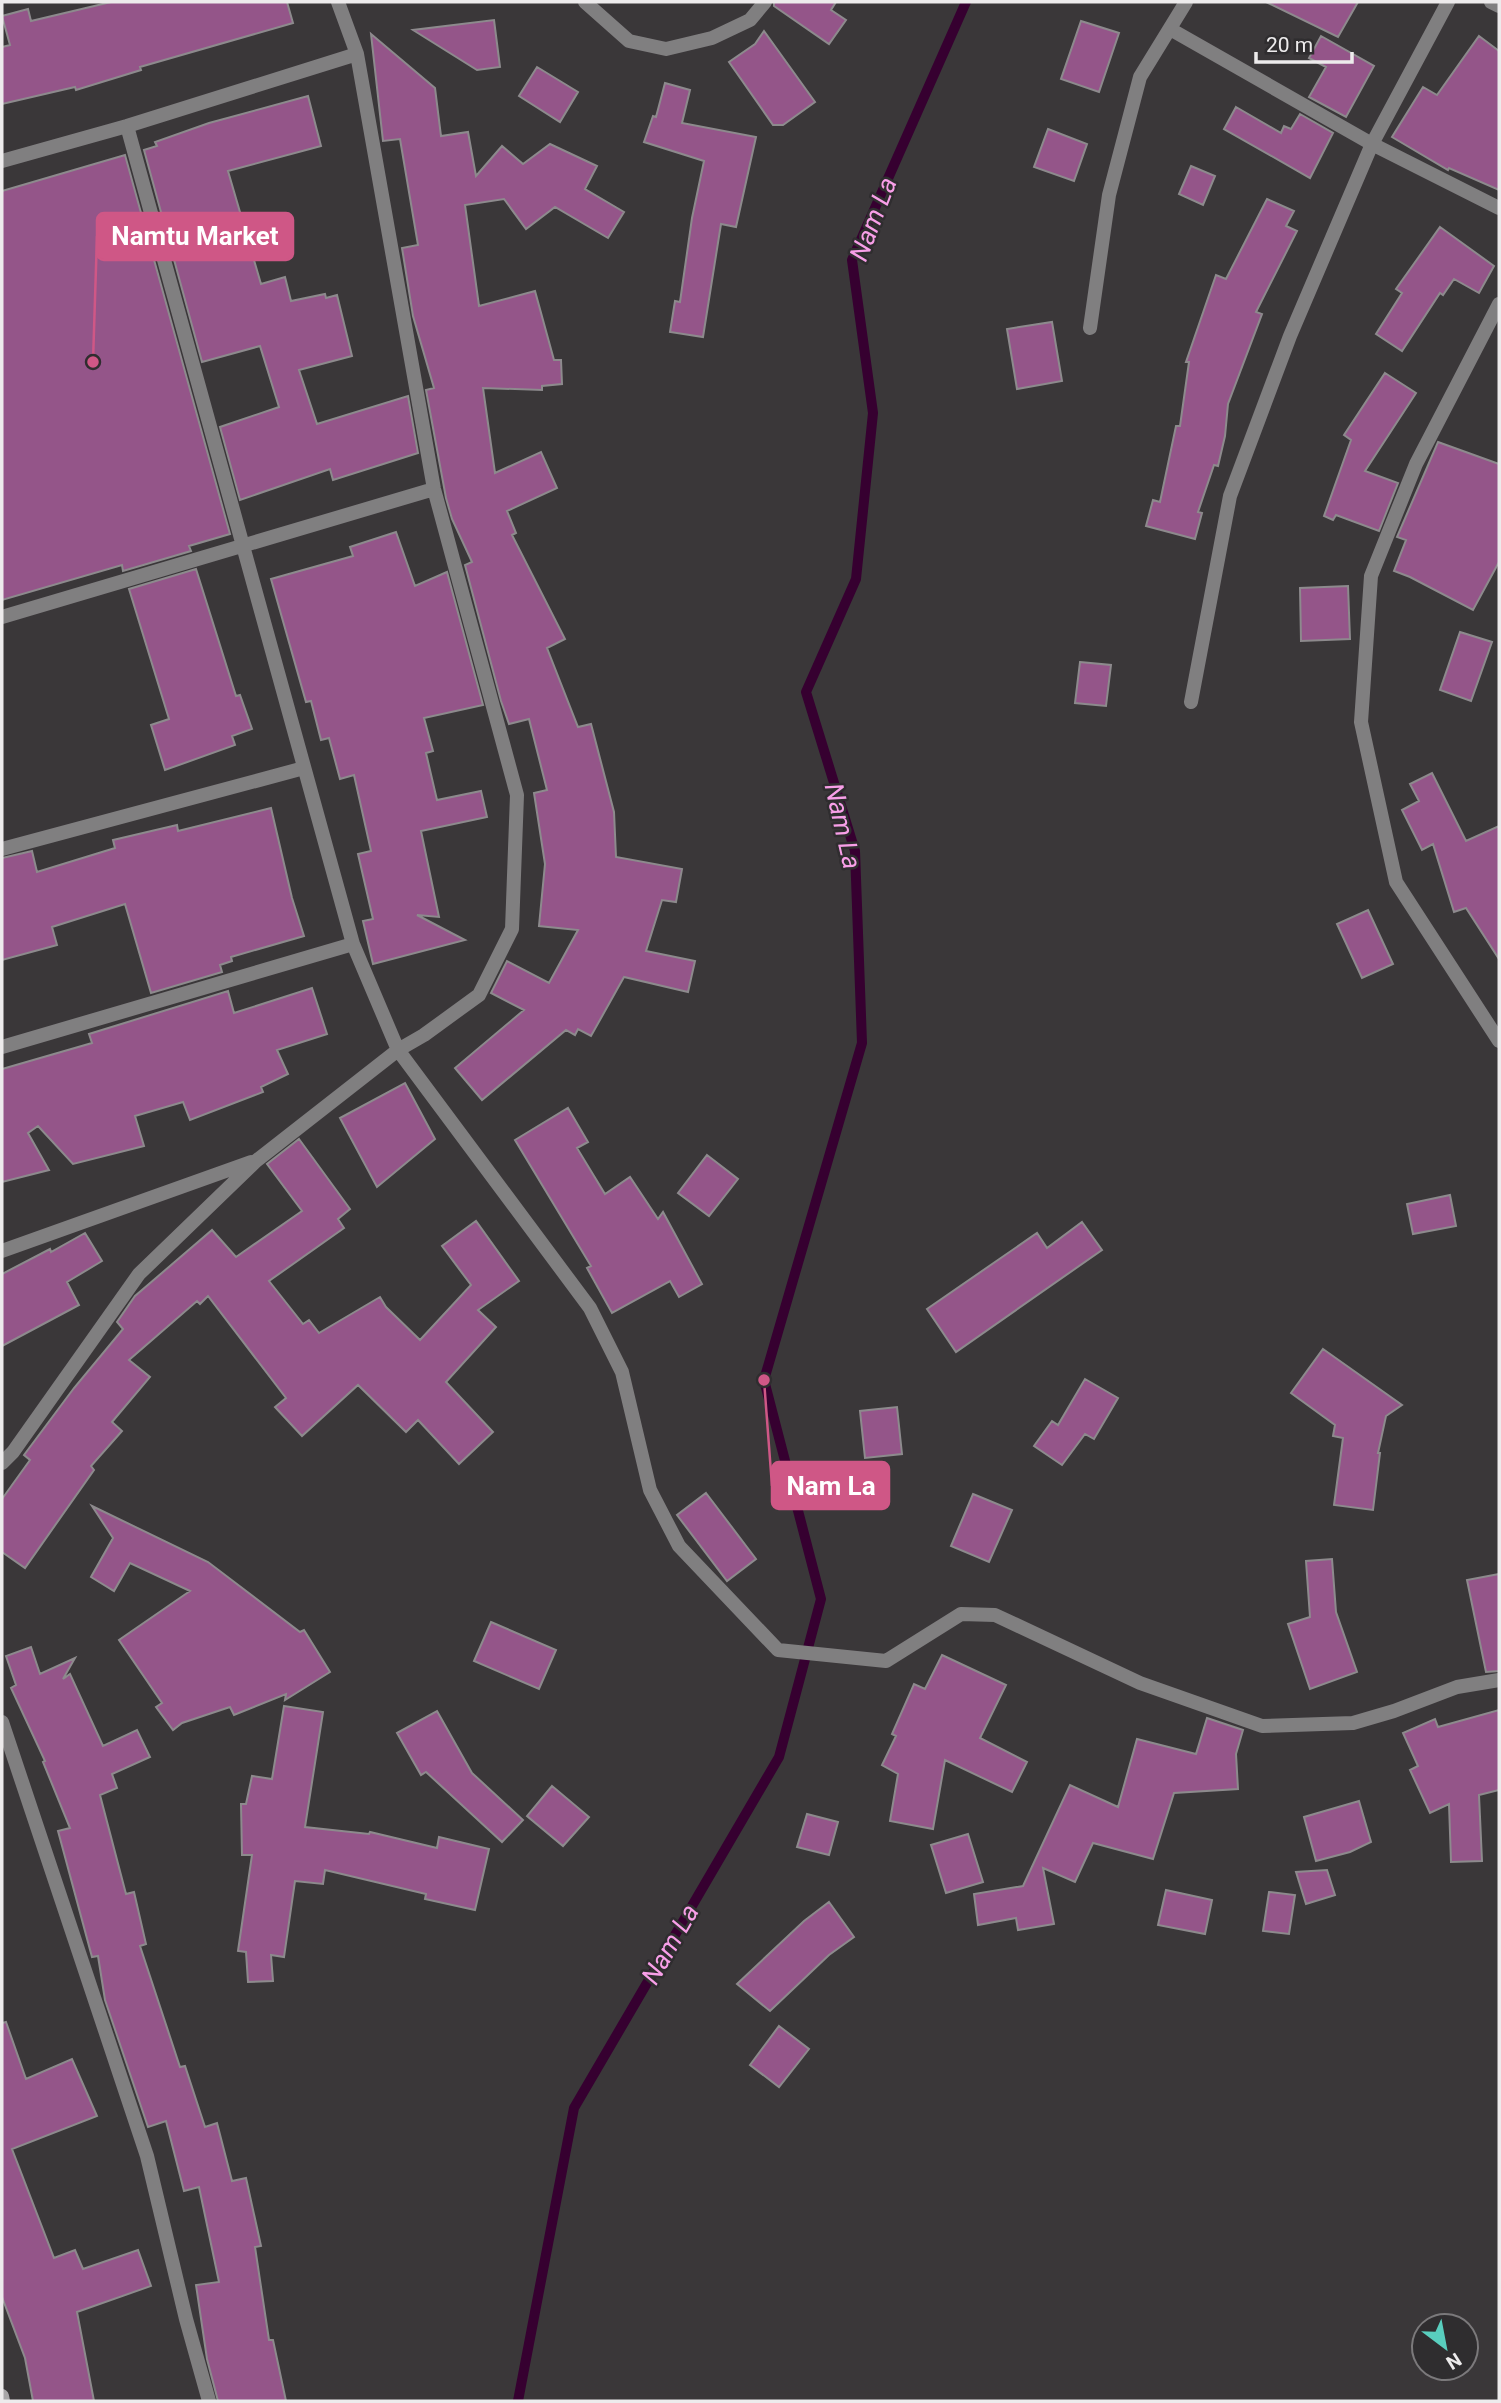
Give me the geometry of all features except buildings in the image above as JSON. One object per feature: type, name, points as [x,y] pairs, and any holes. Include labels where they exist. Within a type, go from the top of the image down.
[{"type":"main road","points":[[2,2396],[3,2401]]},
{"type":"street","points":[[2,1463],[13,1452],[139,1274],[256,1161],[398,1050],[424,1035],[479,995],[512,929],[517,795],[434,489],[357,54],[338,2]]},
{"type":"street","points":[[585,2],[629,41],[666,49],[712,38],[750,20],[765,2]]},
{"type":"street","points":[[1090,328],[1109,195],[1140,77],[1186,2]]},
{"type":"street","points":[[1191,702],[1230,496],[1290,336],[1372,144],[1448,2]]},
{"type":"street","points":[[1491,2],[1499,6]]},
{"type":"street","points":[[1170,29],[1372,144],[1499,208]]},
{"type":"street","points":[[2,160],[127,126],[357,54]]},
{"type":"street","points":[[127,126],[353,944],[398,1050],[590,1308],[622,1371],[650,1490],[679,1546],[778,1650],[886,1661],[961,1614],[995,1615],[1140,1683],[1262,1726],[1353,1723],[1457,1687],[1499,1680]]},
{"type":"street","points":[[1499,304],[1416,464],[1371,576],[1361,722],[1396,882],[1499,1041]]},
{"type":"street","points":[[2,617],[434,489]]},
{"type":"street","points":[[2,849],[304,768]]},
{"type":"street","points":[[2,1048],[353,944]]},
{"type":"street","points":[[2,1251],[256,1161]]},
{"type":"street","points":[[2,1722],[147,2156],[186,2319],[209,2401]]},
{"type":"waterway","name":"Nam La","points":[[518,2401],[574,2108],[779,1757],[821,1599],[764,1380],[862,1043],[855,851],[806,692],[856,579],[873,413],[852,260],[966,2]]},
{"type":"place","name":"Namtu Market","points":[[93,362]]},
{"type":"place","name":"Nam La","points":[[764,1380]]}]
